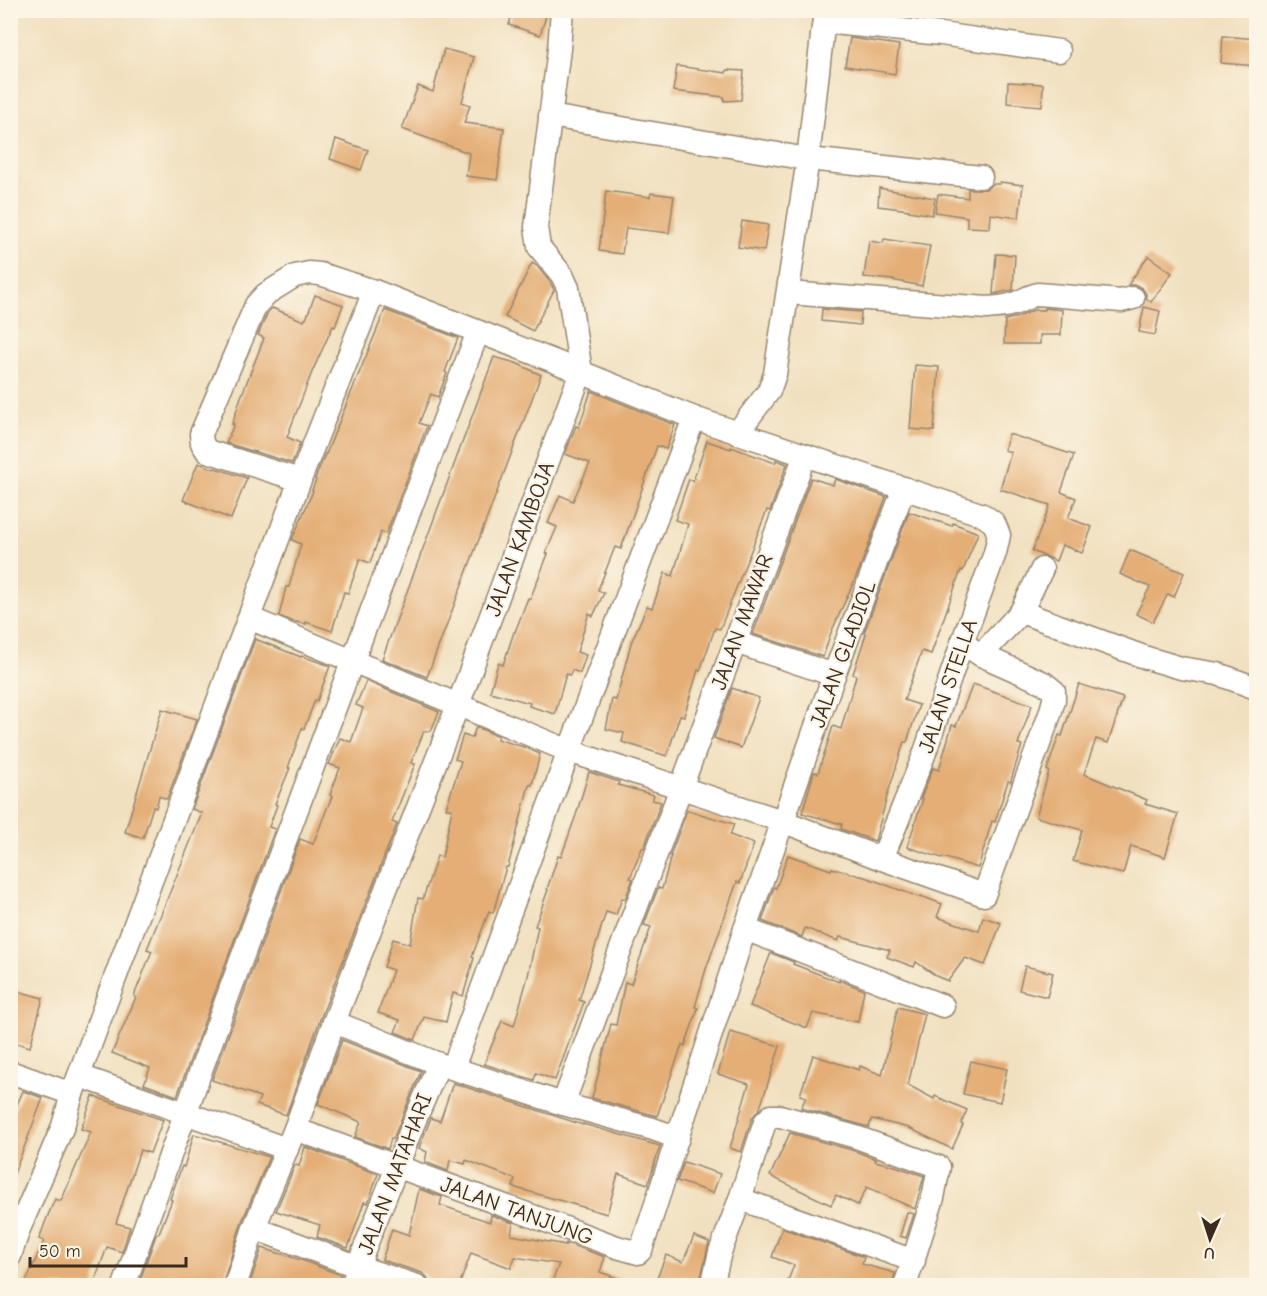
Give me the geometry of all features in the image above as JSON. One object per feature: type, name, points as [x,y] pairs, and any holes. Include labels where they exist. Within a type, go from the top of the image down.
[{"type":"street","points":[[562,10],[536,227],[539,247],[562,275],[568,288],[581,372]]},
{"type":"street","points":[[737,433],[769,391],[775,374],[808,159],[824,16],[1059,51]]},
{"type":"street","points":[[550,116],[808,159],[981,177]]},
{"type":"street","points":[[300,480],[207,451],[202,443],[201,434],[256,305],[266,294],[295,276],[309,273],[320,274],[374,291],[694,418],[904,488]]},
{"type":"street","points":[[10,1256],[15,1228],[63,1126],[76,1085],[300,480],[374,291]]},
{"type":"street","points":[[788,293],[987,308],[1014,304],[1038,294],[1121,300],[1133,298]]},
{"type":"street","points":[[124,1286],[185,1113],[352,660],[478,332]]},
{"type":"street","name":"JALAN KAMBOJA","points":[[236,1286],[255,1228],[458,705],[581,372]]},
{"type":"street","name":"JALAN MATAHARI","points":[[356,1276],[412,1127],[446,1066],[569,751],[694,418]]},
{"type":"street","name":"JALAN MAWAR","points":[[563,1104],[805,455]]},
{"type":"street","name":"JALAN STELLA","points":[[882,859],[924,755],[995,553],[999,535],[994,523],[983,515],[904,488]]},
{"type":"street","name":"JALAN GLADIOL","points":[[638,1253],[643,1246],[745,929],[782,822],[904,488]]},
{"type":"street","points":[[981,655],[1021,612],[1042,569]]},
{"type":"street","points":[[1021,612],[1147,658],[1181,668],[1218,674],[1257,688]]},
{"type":"street","points":[[249,618],[569,751],[782,822],[984,895],[1054,700],[1054,691],[1044,683],[981,655],[962,643]]},
{"type":"street","points":[[735,642],[834,675]]},
{"type":"street","points":[[745,929],[943,1006]]},
{"type":"street","points":[[334,1022],[446,1066],[678,1138]]},
{"type":"street","name":"JALAN TANJUNG","points":[[10,1072],[76,1085],[398,1167],[638,1253]]},
{"type":"street","points":[[712,1286],[720,1252],[765,1122],[771,1116],[780,1116],[856,1137],[939,1167],[933,1198],[905,1286]]},
{"type":"street","points":[[740,1199],[914,1262]]},
{"type":"street","points":[[255,1228],[356,1276],[417,1286]]},
{"type":"building","points":[[513,10],[548,10],[540,35],[509,25]]},
{"type":"building","points":[[1223,36],[1257,39],[1257,66],[1221,63]]},
{"type":"building","points":[[850,38],[899,45],[895,74],[845,66]]},
{"type":"building","points":[[444,49],[474,57],[462,102],[470,105],[464,123],[504,128],[497,180],[466,176],[469,153],[402,129],[418,86],[433,92]]},
{"type":"building","points":[[677,66],[726,73],[727,70],[744,71],[741,100],[724,101],[724,97],[673,91]]},
{"type":"building","points":[[1008,82],[1043,84],[1042,106],[1007,103]]},
{"type":"building","points":[[336,139],[368,150],[361,170],[330,159]]},
{"type":"building","points":[[1000,182],[1023,185],[1019,218],[991,214],[990,228],[967,227],[967,217],[935,212],[938,194],[968,198],[968,189],[986,189]]},
{"type":"building","points":[[879,188],[935,198],[932,215],[878,206]]},
{"type":"building","points":[[606,191],[650,197],[651,193],[674,196],[669,233],[626,228],[622,254],[599,251]]},
{"type":"building","points":[[742,221],[768,225],[764,251],[738,247]]},
{"type":"building","points":[[884,239],[930,246],[922,286],[864,277],[869,241],[883,243]]},
{"type":"building","points":[[996,254],[1015,255],[1013,290],[993,294]]},
{"type":"building","points":[[1148,256],[1172,273],[1151,302],[1146,298],[1142,288],[1128,285]]},
{"type":"building","points":[[532,263],[537,266],[554,290],[533,331],[505,317]]},
{"type":"building","points":[[315,295],[343,305],[335,327],[333,326],[312,372],[287,437],[300,443],[292,463],[226,443],[264,338],[258,335],[268,312],[272,308],[304,321]]},
{"type":"building","points":[[1144,307],[1160,311],[1155,335],[1139,332]]},
{"type":"building","points":[[1045,308],[1062,310],[1061,335],[1040,335],[1040,344],[1004,344],[1005,320],[1034,310],[1045,310]]},
{"type":"building","points":[[822,309],[861,312],[860,325],[821,321]]},
{"type":"building","points":[[385,310],[458,338],[438,397],[431,394],[419,423],[427,426],[386,534],[381,532],[370,563],[360,559],[348,593],[344,592],[332,631],[279,616],[301,544],[292,540]]},
{"type":"building","points":[[494,357],[516,363],[541,375],[427,677],[382,659]]},
{"type":"building","points":[[915,365],[939,367],[934,431],[910,429]]},
{"type":"building","points":[[591,391],[675,425],[666,449],[657,446],[621,549],[615,547],[598,590],[604,593],[593,616],[589,613],[577,652],[586,655],[580,673],[572,670],[570,675],[566,674],[555,714],[529,706],[530,703],[490,692],[498,663],[503,665],[514,632],[548,554],[546,553],[557,527],[548,523],[560,495],[573,501],[590,463],[565,454],[576,426],[579,427]]},
{"type":"building","points":[[1009,434],[1074,455],[1061,492],[1076,498],[1068,518],[1092,527],[1082,553],[1062,545],[1056,561],[1032,551],[1050,505],[1000,489],[1011,452],[1004,450]]},
{"type":"building","points":[[707,441],[775,463],[776,460],[787,464],[770,511],[767,510],[720,629],[715,628],[700,671],[698,670],[684,716],[680,715],[667,756],[622,742],[624,733],[606,729],[612,699],[616,700],[631,643],[647,606],[652,608],[665,573],[673,576],[688,524],[675,520],[689,479],[693,481]]},
{"type":"building","points":[[198,463],[247,478],[231,519],[183,500]]},
{"type":"building","points":[[811,478],[833,485],[835,479],[886,497],[860,568],[830,635],[823,657],[753,634]]},
{"type":"building","points":[[909,512],[952,526],[953,523],[978,533],[963,571],[961,570],[931,654],[922,651],[904,700],[919,705],[907,742],[904,742],[875,841],[841,829],[842,824],[802,813],[814,772],[818,773],[833,726],[841,729],[856,676],[853,674],[866,634],[864,633]]},
{"type":"building","points":[[1130,550],[1184,573],[1174,597],[1168,594],[1153,622],[1136,614],[1150,587],[1120,574]]},
{"type":"building","points":[[255,639],[330,666],[317,701],[315,700],[304,729],[302,728],[288,768],[290,768],[275,804],[277,805],[269,827],[275,829],[177,1096],[144,1084],[150,1068],[112,1053],[136,997],[134,996],[152,951],[147,949],[202,813],[192,809]]},
{"type":"building","points":[[366,681],[439,712],[431,731],[424,731],[411,763],[415,764],[392,822],[397,824],[321,1017],[286,1115],[257,1105],[260,1097],[212,1080],[300,839],[313,844],[332,796],[330,795],[340,768],[329,764],[340,738],[351,742],[363,708],[356,705]]},
{"type":"building","points":[[973,684],[1032,705],[1018,744],[1022,745],[1011,782],[1008,781],[995,822],[992,821],[978,868],[907,847],[923,799],[921,798],[933,768],[939,770],[952,725],[956,726]]},
{"type":"building","points":[[1079,684],[1123,698],[1108,743],[1096,739],[1084,774],[1147,800],[1145,804],[1178,814],[1165,857],[1131,846],[1123,874],[1073,861],[1082,830],[1036,817],[1049,771],[1047,770],[1059,735],[1062,736]]},
{"type":"building","points":[[732,688],[759,698],[741,748],[714,738]]},
{"type":"building","points":[[162,709],[197,719],[167,799],[159,796],[143,838],[125,832]]},
{"type":"building","points":[[476,727],[498,736],[497,739],[540,754],[532,785],[529,785],[508,867],[506,867],[493,913],[489,911],[472,957],[474,958],[463,996],[453,993],[446,1022],[424,1017],[415,1040],[395,1032],[400,1020],[378,1013],[393,970],[384,967],[393,939],[410,944],[418,898],[423,899],[437,856],[442,857],[452,810],[446,808],[461,761],[455,759],[463,735],[472,738]]},
{"type":"building","points":[[589,772],[619,782],[618,785],[654,795],[652,800],[661,802],[630,878],[633,879],[625,899],[622,898],[616,915],[606,912],[579,1000],[584,1002],[555,1080],[536,1073],[534,1080],[484,1064],[502,1021],[514,1026],[528,976],[538,927],[535,926],[558,856],[561,857],[576,815]]},
{"type":"building","points":[[687,810],[734,824],[730,835],[754,844],[740,883],[737,882],[706,969],[695,1007],[698,1008],[685,1046],[682,1045],[657,1116],[592,1098],[611,1024],[616,1025],[625,982],[631,984],[651,927],[644,925],[658,888],[662,889],[670,856]]},
{"type":"building","points":[[788,855],[831,870],[832,868],[868,878],[942,904],[937,917],[979,931],[983,917],[1001,923],[985,965],[965,958],[948,981],[916,962],[914,967],[887,957],[890,950],[840,937],[838,941],[805,928],[802,937],[762,921]]},
{"type":"building","points":[[771,953],[794,962],[793,964],[864,990],[858,1022],[813,1013],[807,1028],[750,1006]]},
{"type":"building","points":[[1025,966],[1053,973],[1047,997],[1019,990]]},
{"type":"building","points":[[10,989],[43,998],[30,1047],[10,1041]]},
{"type":"building","points":[[898,1007],[925,1014],[908,1085],[934,1099],[935,1096],[967,1110],[952,1149],[909,1128],[872,1119],[869,1127],[801,1108],[806,1097],[800,1095],[813,1055],[859,1070],[860,1066],[882,1075]]},
{"type":"building","points":[[730,1032],[780,1046],[760,1108],[752,1118],[741,1152],[730,1148],[749,1084],[718,1074]]},
{"type":"building","points":[[342,1040],[421,1071],[388,1149],[355,1137],[361,1122],[318,1104]]},
{"type":"building","points":[[971,1061],[1007,1069],[1000,1102],[963,1094]]},
{"type":"building","points":[[453,1083],[583,1125],[660,1146],[648,1184],[618,1174],[607,1214],[513,1187],[515,1179],[466,1160],[465,1164],[450,1160],[448,1171],[425,1162],[427,1152],[419,1148],[431,1118],[440,1121]]},
{"type":"building","points":[[23,1091],[43,1098],[12,1179],[10,1179],[10,1121]]},
{"type":"building","points":[[93,1096],[163,1120],[150,1153],[140,1150],[116,1223],[130,1227],[122,1252],[107,1247],[93,1286],[24,1286],[44,1241],[39,1239],[55,1199],[61,1201],[91,1132],[81,1129]]},
{"type":"building","points":[[790,1133],[852,1150],[876,1159],[875,1161],[924,1176],[915,1209],[867,1187],[858,1205],[836,1195],[831,1205],[770,1176]]},
{"type":"building","points":[[194,1134],[269,1157],[241,1224],[222,1286],[138,1286],[156,1235],[159,1233],[172,1200],[170,1199],[182,1166],[184,1167]]},
{"type":"building","points":[[305,1147],[378,1174],[368,1203],[364,1202],[348,1248],[317,1237],[320,1225],[276,1211],[295,1165],[299,1166]]},
{"type":"building","points":[[684,1162],[720,1174],[713,1193],[677,1181]]},
{"type":"building","points":[[419,1189],[442,1197],[440,1205],[490,1222],[491,1215],[513,1223],[511,1235],[566,1245],[566,1243],[605,1257],[600,1272],[631,1283],[631,1286],[562,1286],[552,1282],[559,1264],[515,1257],[511,1268],[471,1253],[459,1286],[430,1286],[427,1277],[422,1273],[382,1260],[392,1229],[409,1235]]},
{"type":"building","points":[[907,1212],[914,1214],[906,1238],[900,1236]]},
{"type":"building","points":[[782,1228],[864,1257],[862,1264],[895,1273],[892,1286],[786,1286],[794,1265],[772,1257]]},
{"type":"building","points":[[694,1236],[709,1242],[699,1286],[666,1286],[656,1281],[666,1255],[683,1262]]},
{"type":"building","points":[[262,1248],[341,1275],[337,1286],[249,1286]]}]
